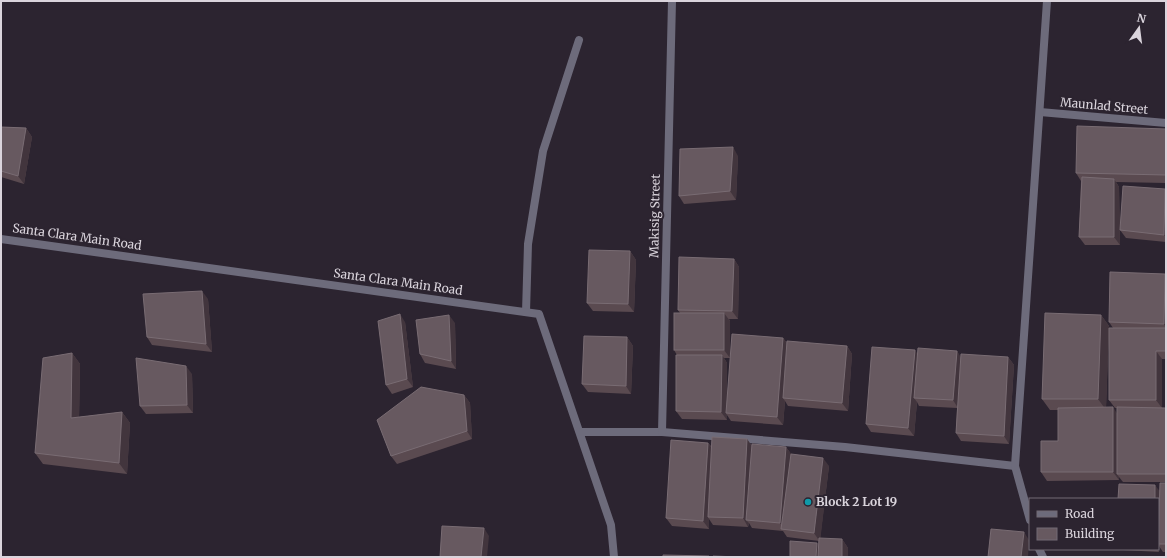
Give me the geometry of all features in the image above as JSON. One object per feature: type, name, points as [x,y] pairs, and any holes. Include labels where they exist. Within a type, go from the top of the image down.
[{"type":"street","name":"Makisig Street","points":[[662,432],[672,1]]},
{"type":"street","points":[[1029,516],[1015,466],[1047,1]]},
{"type":"street","points":[[526,312],[528,244],[543,151],[579,40]]},
{"type":"street","name":"Maunlad Street","points":[[1040,112],[1166,123]]},
{"type":"street","name":"Santa Clara Main Road","points":[[1,239],[539,314],[611,525],[614,557]]},
{"type":"street","points":[[580,432],[662,432],[845,447],[1015,466]]},
{"type":"building","points":[[1077,126],[1166,129],[1166,175],[1076,173]]},
{"type":"building","points":[[1,127],[26,128],[18,176],[1,171]]},
{"type":"building","points":[[733,147],[730,191],[679,196],[680,149]]},
{"type":"building","points":[[1082,177],[1114,179],[1114,237],[1079,237]]},
{"type":"building","points":[[1123,186],[1165,189],[1164,235],[1120,230]]},
{"type":"building","points":[[589,250],[630,251],[628,304],[587,303]]},
{"type":"building","points":[[679,257],[734,259],[732,311],[678,310]]},
{"type":"building","points":[[1110,272],[1165,274],[1164,324],[1109,322]]},
{"type":"building","points":[[202,291],[206,344],[147,337],[143,294]]},
{"type":"building","points":[[674,313],[724,313],[724,350],[674,350]]},
{"type":"building","points":[[1045,313],[1101,315],[1098,399],[1042,399]]},
{"type":"building","points":[[400,314],[407,379],[386,385],[378,321]]},
{"type":"building","points":[[449,315],[451,361],[420,354],[416,320]]},
{"type":"building","points":[[1109,328],[1166,328],[1166,351],[1156,351],[1156,400],[1109,400]]},
{"type":"building","points":[[732,334],[783,338],[777,417],[726,413]]},
{"type":"building","points":[[584,336],[627,337],[626,386],[582,384]]},
{"type":"building","points":[[787,341],[847,346],[842,403],[783,398]]},
{"type":"building","points":[[872,347],[915,350],[908,428],[866,424]]},
{"type":"building","points":[[918,348],[957,351],[953,400],[914,398]]},
{"type":"building","points":[[72,353],[71,418],[122,412],[119,463],[35,453],[43,358]]},
{"type":"building","points":[[961,354],[1008,357],[1004,436],[956,433]]},
{"type":"building","points":[[676,355],[722,355],[721,412],[676,411]]},
{"type":"building","points":[[136,358],[186,366],[187,405],[140,406]]},
{"type":"building","points":[[421,387],[464,395],[467,431],[391,456],[377,420]]},
{"type":"building","points":[[1113,407],[1113,472],[1041,472],[1041,441],[1058,441],[1058,408]]},
{"type":"building","points":[[1117,407],[1166,408],[1166,474],[1117,474]]},
{"type":"building","points":[[712,437],[747,439],[743,518],[708,517]]},
{"type":"building","points":[[671,440],[708,443],[703,521],[666,518]]},
{"type":"building","points":[[752,444],[786,447],[780,523],[746,520]]},
{"type":"building","name":"Block 2 Lot 19","points":[[791,454],[823,458],[814,533],[781,529]]},
{"type":"building","points":[[1160,483],[1166,483],[1166,544],[1159,544]]},
{"type":"building","points":[[1119,484],[1155,485],[1155,498],[1118,498]]},
{"type":"building","points":[[442,526],[484,528],[481,557],[440,557]]},
{"type":"building","points":[[991,529],[1024,532],[1021,557],[988,557]]},
{"type":"building","points":[[819,538],[842,539],[842,557],[818,557]]},
{"type":"building","points":[[790,541],[817,543],[816,557],[790,557]]},
{"type":"building","points":[[663,555],[709,556],[709,557],[663,557]]},
{"type":"building","points":[[713,556],[739,557],[713,557]]},
{"type":"place","name":"Block 2 Lot 19","points":[[808,502]]}]
